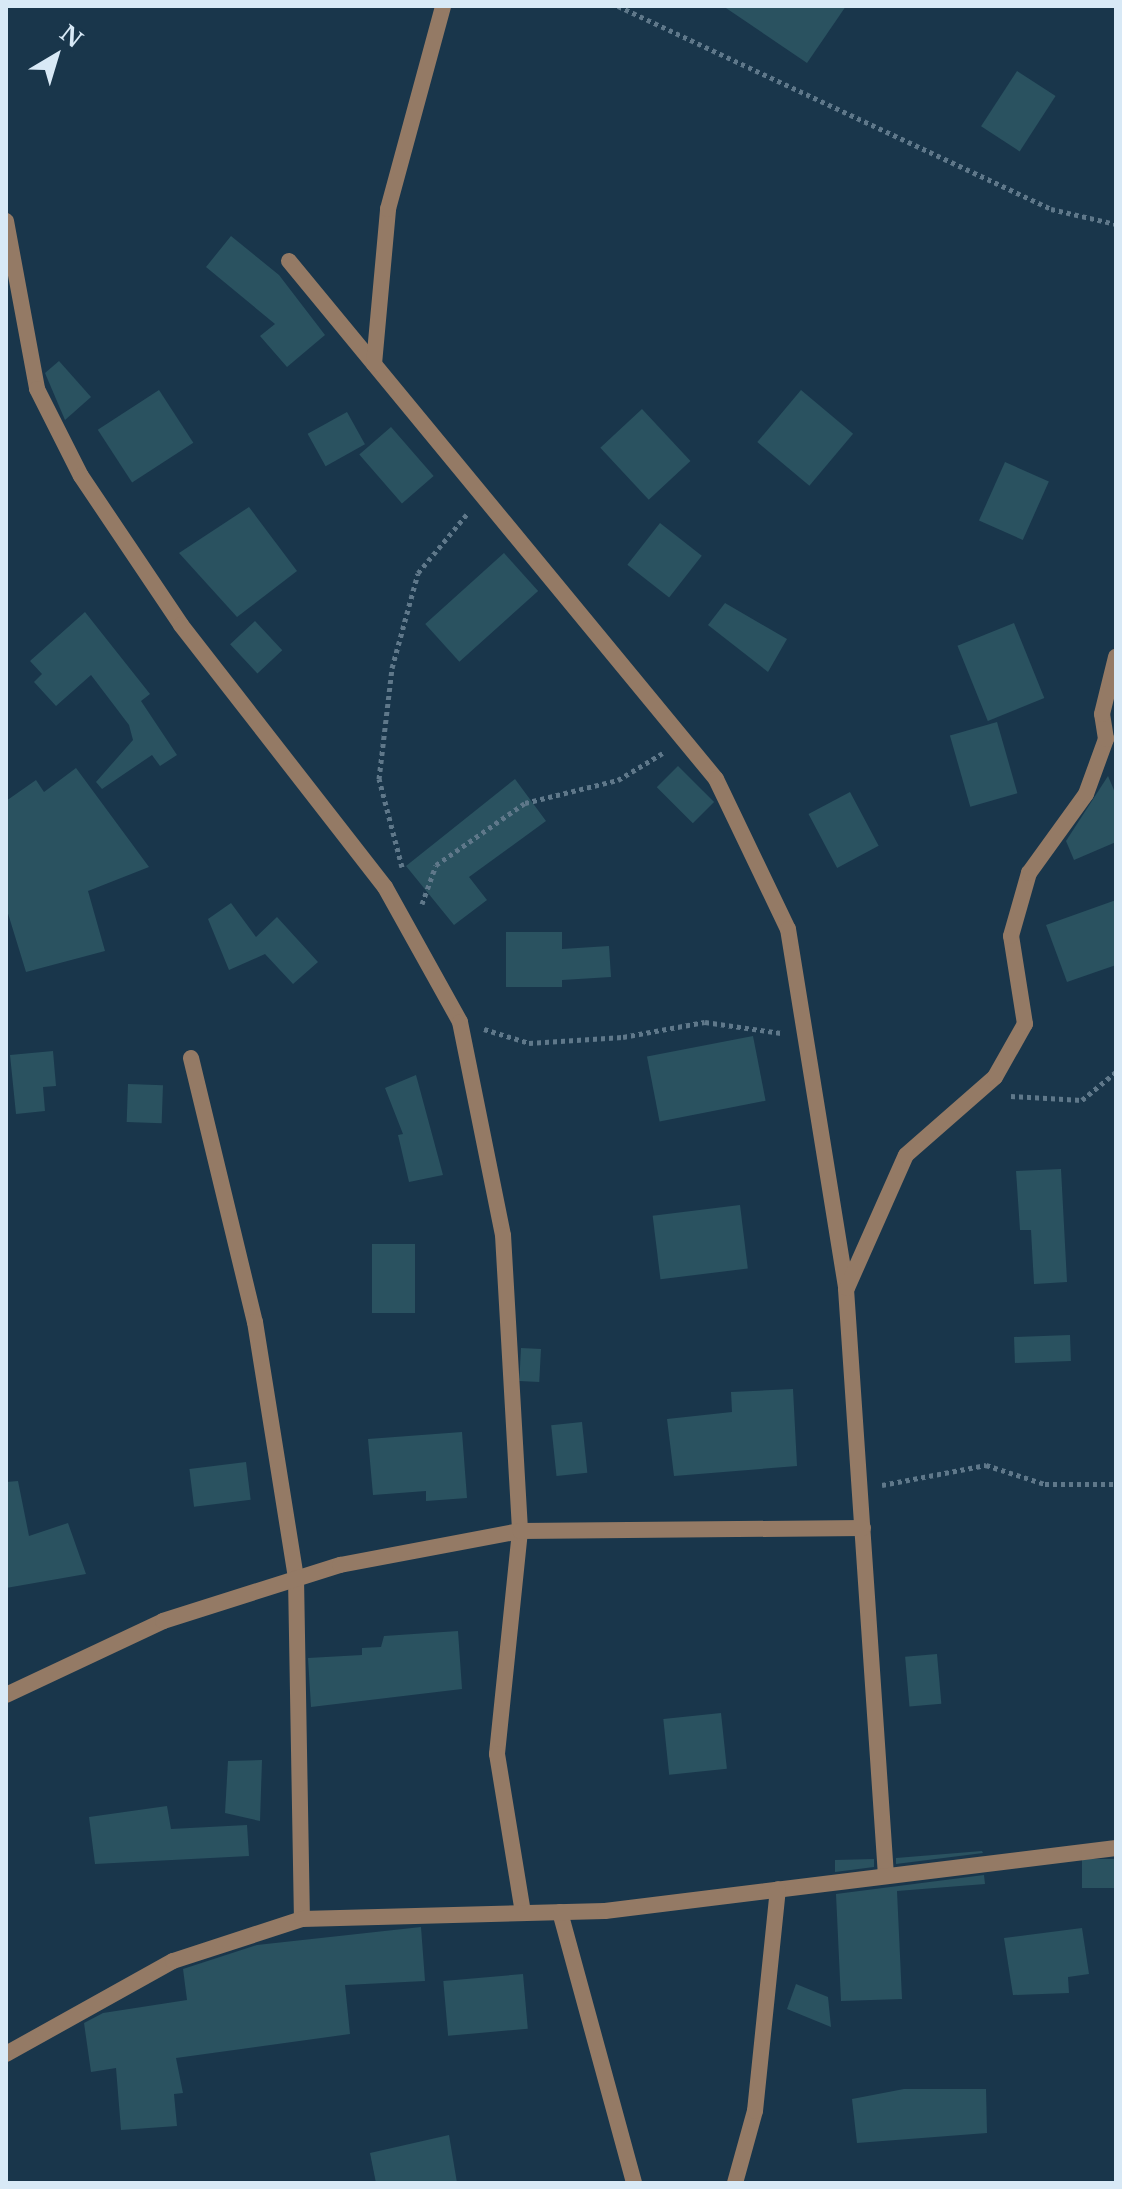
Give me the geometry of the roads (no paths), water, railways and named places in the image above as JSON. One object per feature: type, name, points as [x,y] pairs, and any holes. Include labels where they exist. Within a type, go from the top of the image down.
[{"type":"street","points":[[374,364],[388,209],[443,6]]},
{"type":"street","points":[[6,221],[37,389],[81,476],[181,625],[385,887],[460,1022],[503,1235],[520,1531],[497,1754],[523,1913]]},
{"type":"street","points":[[289,261],[716,779],[788,929],[846,1289],[886,1876]]},
{"type":"street","points":[[846,1289],[906,1155],[995,1077],[1025,1024],[1011,936],[1029,873],[1086,794],[1106,739],[1102,714],[1116,657]]},
{"type":"street","points":[[191,1058],[255,1322],[296,1578],[302,1919]]},
{"type":"street","points":[[6,1695],[163,1621],[296,1578],[520,1531],[863,1528]]},
{"type":"street","points":[[6,2054],[173,1961],[302,1919],[560,1912],[1116,1848]]},
{"type":"street","points":[[735,2183],[755,2111],[778,1889]]},
{"type":"street","points":[[560,1912],[634,2183]]}]
